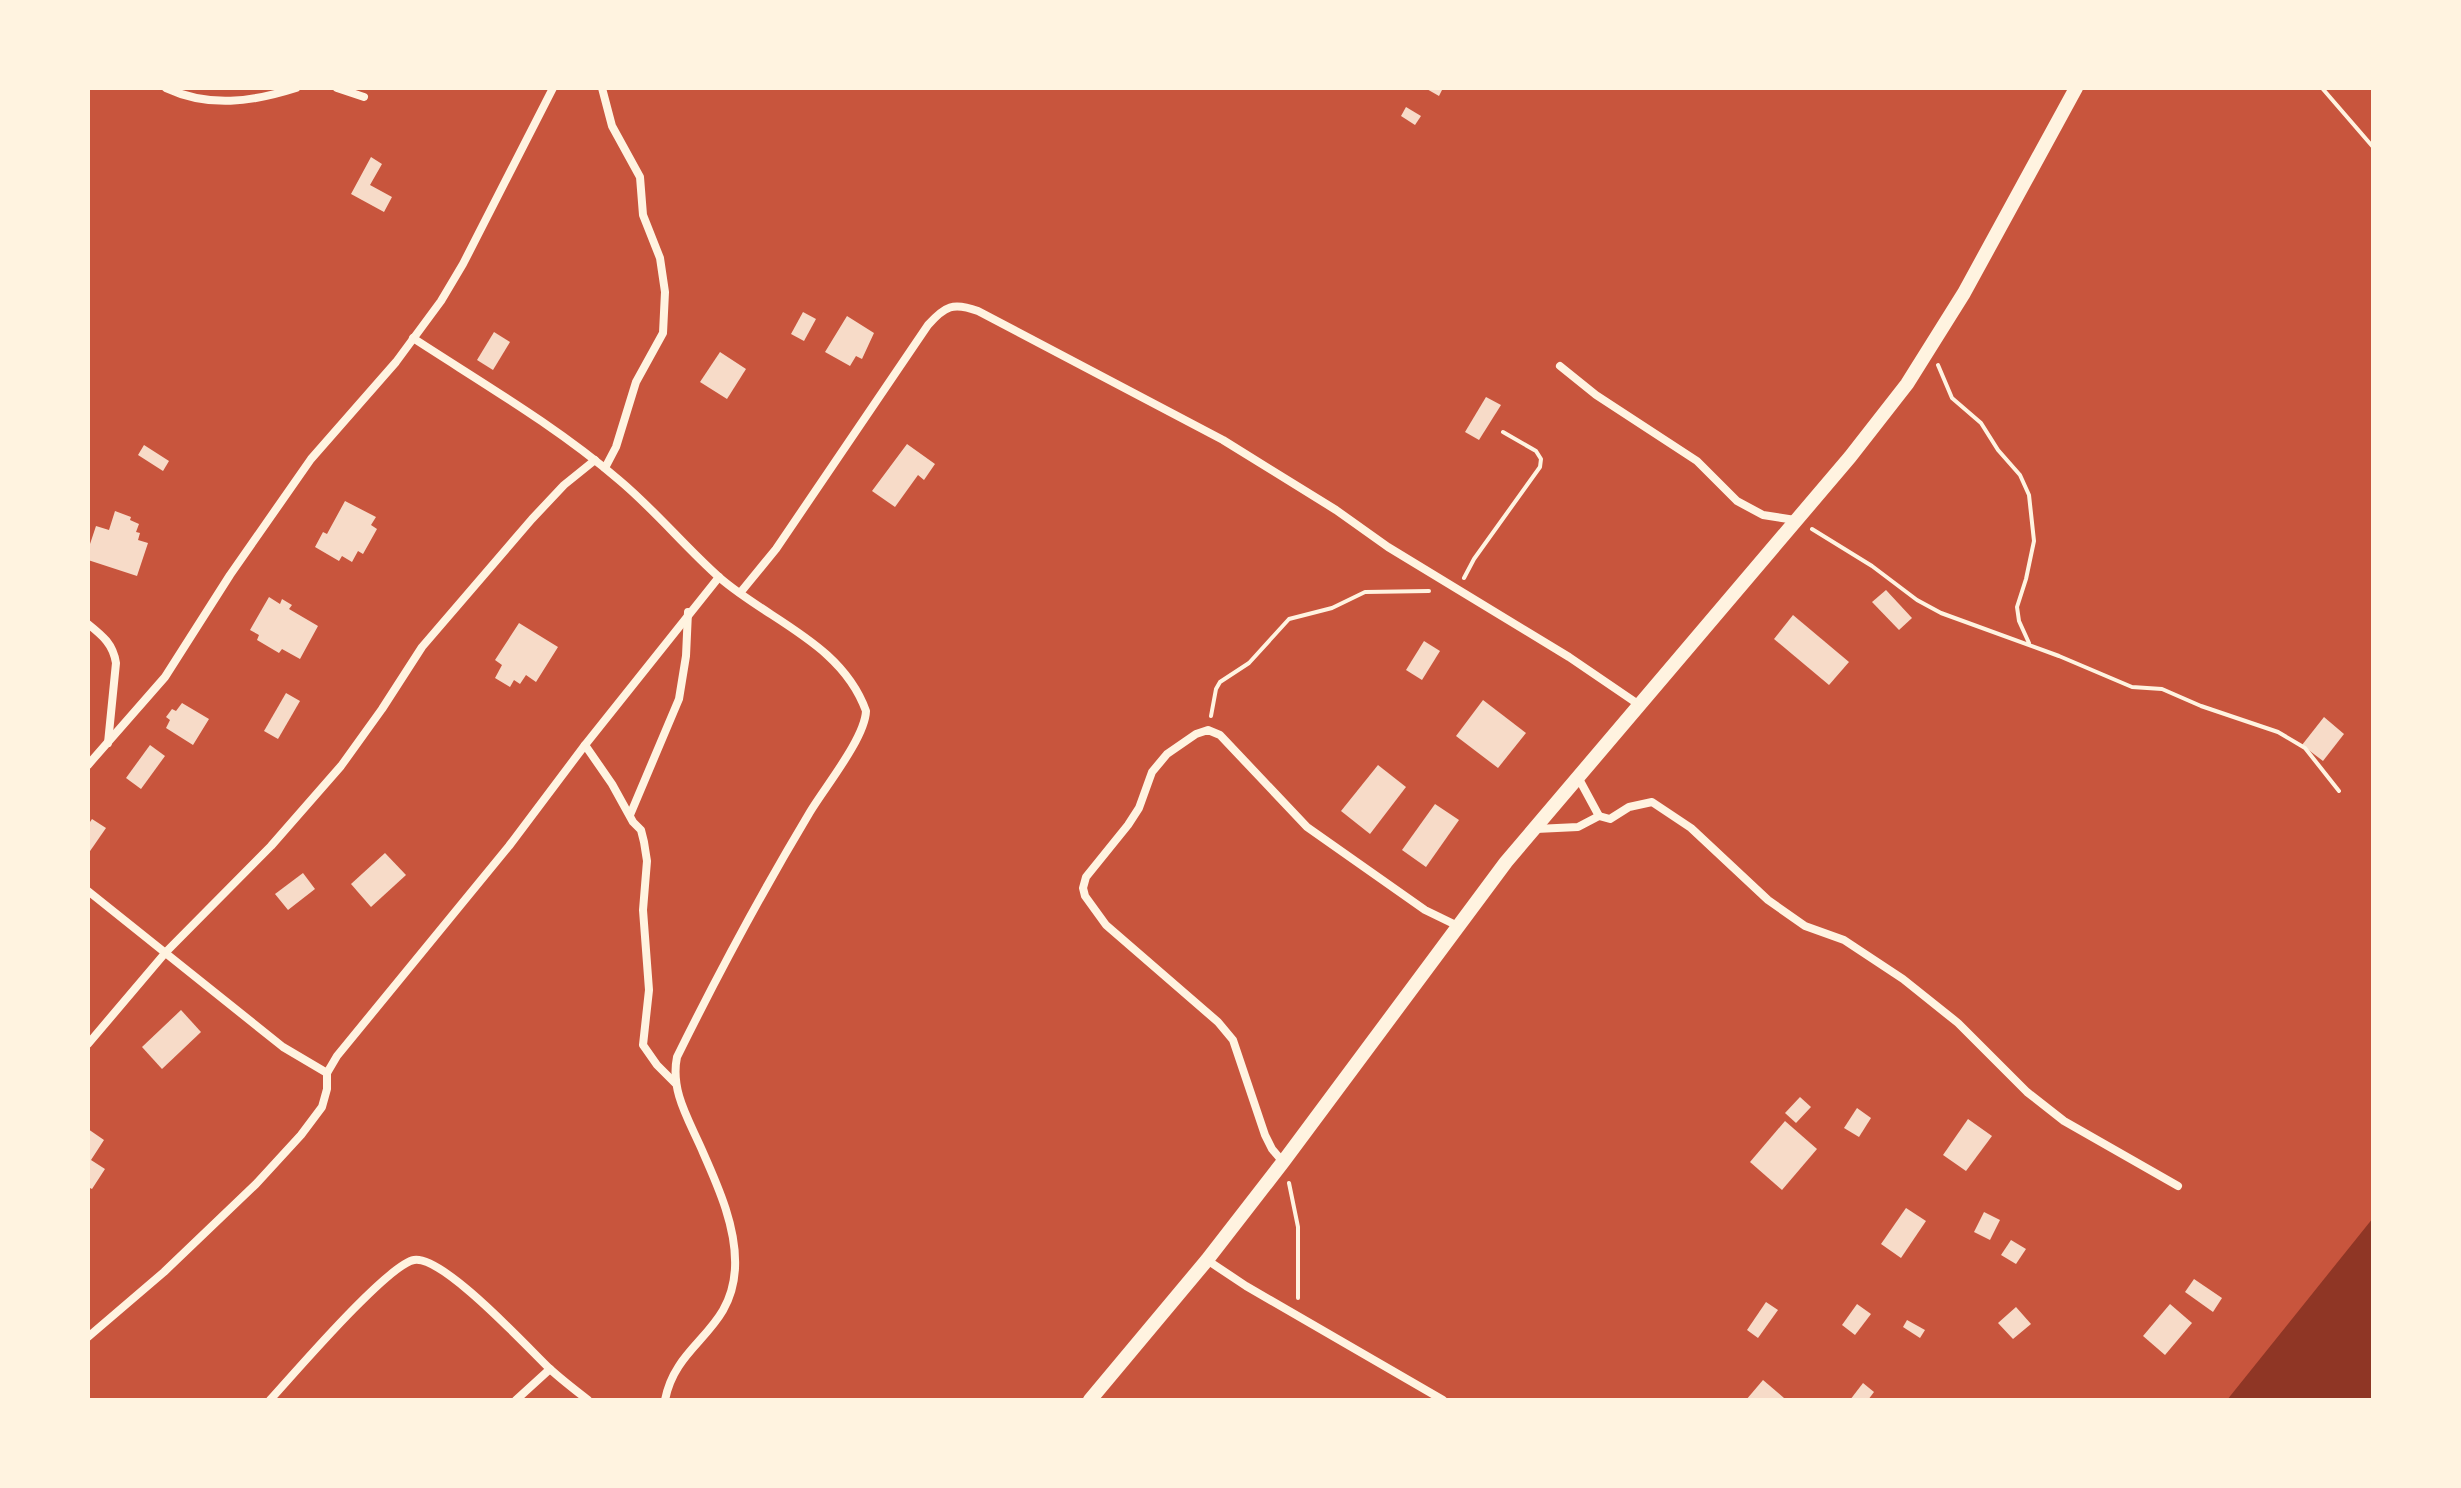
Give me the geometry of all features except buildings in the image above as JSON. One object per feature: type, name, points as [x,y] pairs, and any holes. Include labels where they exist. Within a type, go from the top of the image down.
[{"type":"street","points":[[166,88],[221,103],[252,100],[296,88]]},
{"type":"street","points":[[337,88],[364,97]]},
{"type":"street","points":[[88,765],[179,658],[230,575],[311,459],[396,362],[441,301],[553,88]]},
{"type":"street","points":[[602,88],[612,126],[640,177],[643,215],[660,258],[665,292],[663,333],[636,382],[616,447],[605,468]]},
{"type":"street","points":[[1090,1400],[1207,1260],[1283,1162],[1506,862],[1579,779],[1638,704],[1796,520],[1907,384],[1972,279],[2076,88]]},
{"type":"street","points":[[740,593],[776,549],[928,325],[949,307],[959,306],[978,311],[1223,440],[1638,704]]},
{"type":"street","points":[[413,338],[605,468],[719,577],[834,660],[855,686],[866,711],[860,734],[811,811],[713,985],[677,1057],[675,1083]]},
{"type":"street","points":[[1560,366],[1596,395],[1697,461],[1737,501],[1763,515],[1796,520]]},
{"type":"street","points":[[88,1044],[166,952],[271,846],[324,786],[382,709],[422,647],[532,519],[564,485],[595,460]]},
{"type":"street","points":[[88,1337],[164,1272],[256,1184],[301,1135],[322,1107],[327,1073],[509,846],[688,612],[719,577]]},
{"type":"street","points":[[630,815],[679,699],[686,656],[688,612]]},
{"type":"street","points":[[88,624],[108,641],[114,651],[116,663],[108,743]]},
{"type":"street","points":[[1283,1162],[1265,1135],[1233,1040],[1218,1022],[1106,925],[1090,906],[1083,888],[1086,877],[1139,808],[1152,772],[1174,749],[1196,734],[1208,730],[1220,735],[1307,827],[1425,910],[1460,927]]},
{"type":"street","points":[[585,745],[641,830],[647,861],[643,910],[649,990],[643,1045],[675,1083],[725,1212],[733,1242],[735,1265],[730,1299],[723,1313],[677,1365],[665,1400]]},
{"type":"street","points":[[1579,779],[1599,816]]},
{"type":"street","points":[[1535,829],[1578,827],[1599,816],[1610,819],[1629,807],[1652,802],[1671,813],[1768,900],[1805,926],[1844,940],[1914,988],[1958,1023],[2027,1092],[2064,1121],[2178,1186]]},
{"type":"street","points":[[88,891],[283,1047],[327,1073]]},
{"type":"street","points":[[270,1400],[383,1279],[417,1259],[447,1274],[588,1400]]},
{"type":"street","points":[[1207,1260],[1443,1400]]},
{"type":"street","points":[[516,1400],[550,1369]]},
{"type":"path","points":[[2322,88],[2373,147]]},
{"type":"path","points":[[1935,339],[1938,363],[1952,398],[1981,423],[1998,450],[2020,475],[2029,495],[2034,541],[2017,607],[2019,621],[2030,645]]},
{"type":"path","points":[[1208,730],[1220,682],[1249,663],[1289,619],[1332,608],[1365,592],[1458,588],[1474,559],[1540,467],[1541,459],[1536,451],[1503,432]]},
{"type":"path","points":[[1796,520],[1841,545],[1917,600],[1941,613],[2132,687],[2162,689],[2278,732],[2305,748],[2339,791]]},
{"type":"path","points":[[1283,1162],[1297,1211],[1298,1316]]},
{"type":"shaded area","points":[[2373,1218],[2373,1400],[2227,1400]]}]
